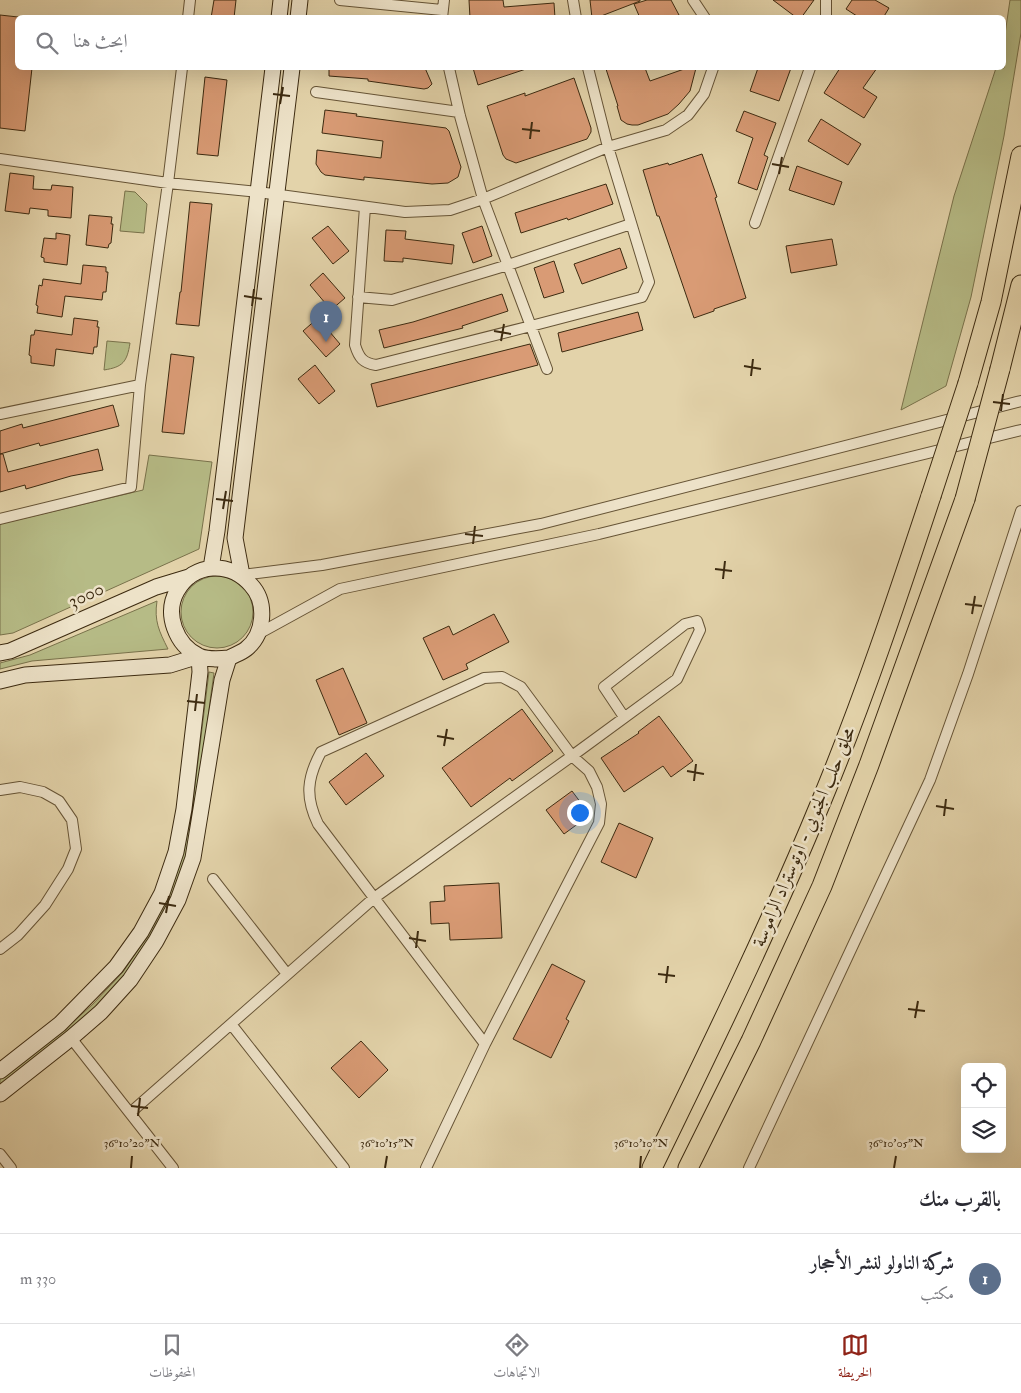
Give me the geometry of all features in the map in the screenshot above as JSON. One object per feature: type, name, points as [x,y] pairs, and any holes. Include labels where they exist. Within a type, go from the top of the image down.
[{"type":"highway","name":"محلق حلب الجنوبي - اوتوستراد الراموسة","points":[[652,1168],[781,896],[822,801],[876,662],[968,384],[991,302],[1021,156]]},
{"type":"highway","name":"محلق حلب الجنوبي - اوتوستراد الراموسة","points":[[688,1168],[751,1041],[822,886],[869,764],[965,499],[1021,285]]},
{"type":"street","points":[[188,15],[190,0]]},
{"type":"street","points":[[279,15],[281,0]]},
{"type":"street","points":[[298,15],[300,0]]},
{"type":"street","points":[[340,0],[443,9]]},
{"type":"street","points":[[573,0],[576,15]]},
{"type":"street","points":[[693,0],[703,15]]},
{"type":"street","points":[[826,0],[826,15]]},
{"type":"street","points":[[0,519],[131,487],[140,385],[182,70]]},
{"type":"street","points":[[211,568],[273,70]]},
{"type":"street","points":[[242,575],[235,538],[292,70]]},
{"type":"street","points":[[449,70],[483,199],[547,369]]},
{"type":"street","points":[[365,207],[355,345],[358,356],[365,363],[376,365],[642,297],[649,282],[608,147],[589,70]]},
{"type":"street","points":[[0,162],[168,183],[276,194],[405,212],[450,210],[483,199],[608,147],[666,130],[688,115],[704,94],[712,70]]},
{"type":"street","points":[[755,223],[809,70]]},
{"type":"street","points":[[316,92],[459,112]]},
{"type":"street","points":[[358,297],[392,300],[508,265],[632,224]]},
{"type":"street","points":[[0,414],[140,385]]},
{"type":"street","points":[[242,575],[322,565],[541,524],[1021,401]]},
{"type":"street","points":[[258,634],[263,612],[257,591],[242,575],[227,568],[211,568],[189,577],[177,591],[172,610],[174,628],[184,645],[199,656],[214,659],[229,658],[246,649],[258,634],[340,589],[599,534],[1021,430]]},
{"type":"street","points":[[749,1168],[837,983],[930,780],[968,674],[1021,511]]},
{"type":"street","name":"3000","points":[[0,653],[156,587],[189,577]]},
{"type":"street","points":[[130,1113],[374,898],[677,679],[700,630],[697,621],[685,624],[604,687],[624,717]]},
{"type":"street","points":[[0,681],[25,675],[170,665],[199,656]]},
{"type":"street","points":[[0,1071],[60,1024],[116,967],[141,932],[162,893],[176,852],[184,809],[200,672],[199,656]]},
{"type":"street","points":[[0,1094],[101,1012],[130,980],[156,941],[178,900],[193,858],[222,680],[229,658]]},
{"type":"street","points":[[426,1168],[485,1044],[599,824],[601,804],[589,771],[572,756],[521,687],[502,677],[484,678],[322,752],[313,767],[309,788],[310,808],[318,824],[485,1044]]},
{"type":"street","points":[[0,790],[20,787],[43,792],[59,801],[72,820],[76,849],[68,869],[45,905],[18,935],[0,949]]},
{"type":"street","points":[[213,879],[287,974]]},
{"type":"street","points":[[231,1024],[344,1168]]},
{"type":"street","points":[[71,1038],[173,1168]]},
{"type":"street","points":[[0,1154],[11,1168]]},
{"type":"green space","points":[[1010,0],[1021,0],[1021,33],[1004,136],[971,297],[946,386],[901,410],[954,196],[995,70],[1006,70],[1006,27]]},
{"type":"green space","points":[[125,191],[135,192],[147,204],[144,233],[120,231]]},
{"type":"green space","points":[[107,341],[130,343],[123,362],[116,367],[104,370]]},
{"type":"green space","points":[[149,455],[212,462],[199,549],[13,633],[0,635],[0,524],[143,490]]},
{"type":"green space","points":[[217,576],[231,579],[243,586],[250,598],[253,612],[250,626],[243,638],[231,645],[217,648],[203,645],[191,638],[184,626],[181,612],[184,598],[191,586],[203,579]]},
{"type":"green space","points":[[157,601],[156,614],[158,626],[168,649],[32,661],[0,669],[0,663],[30,655]]},
{"type":"green space","points":[[209,672],[214,673],[193,827],[181,873],[162,919],[146,948],[113,991],[83,1020],[0,1085],[0,1079],[72,1023],[93,1004],[123,972],[147,936],[183,854],[192,810]]},
{"type":"building","points":[[214,0],[236,0],[234,15],[212,15]]},
{"type":"building","points":[[469,0],[503,0],[504,7],[554,3],[555,15],[470,15]]},
{"type":"building","points":[[590,0],[640,0],[604,15],[592,15]]},
{"type":"building","points":[[647,0],[671,0],[679,15],[639,15],[634,4]]},
{"type":"building","points":[[773,0],[814,0],[803,15],[793,15]]},
{"type":"building","points":[[852,0],[875,0],[889,8],[885,15],[855,15],[846,9]]},
{"type":"building","points":[[0,15],[15,17],[15,70],[32,70],[25,131],[0,128]]},
{"type":"building","points":[[329,70],[426,70],[432,84],[424,89],[368,81],[368,79],[329,76]]},
{"type":"building","points":[[474,70],[523,70],[478,85]]},
{"type":"building","points":[[606,70],[646,70],[650,81],[681,70],[695,70],[690,91],[668,114],[638,125],[632,125],[621,120]]},
{"type":"building","points":[[757,70],[790,70],[779,101],[750,91]]},
{"type":"building","points":[[839,70],[876,70],[863,88],[877,97],[864,118],[824,93]]},
{"type":"building","points":[[205,77],[227,80],[218,156],[197,154]]},
{"type":"building","points":[[574,78],[591,128],[587,139],[516,163],[506,159],[487,106],[525,93],[525,96]]},
{"type":"building","points":[[325,110],[446,128],[449,131],[461,167],[458,177],[448,183],[432,184],[364,177],[364,180],[325,175],[316,164],[317,150],[381,158],[383,141],[322,133]]},
{"type":"building","points":[[744,111],[776,123],[764,155],[768,157],[757,190],[738,183],[753,138],[736,131]]},
{"type":"building","points":[[821,119],[861,144],[848,165],[808,141]]},
{"type":"building","points":[[702,154],[717,197],[715,198],[746,298],[694,318],[659,216],[657,216],[643,170],[668,163],[669,165]]},
{"type":"building","points":[[797,166],[842,182],[834,205],[789,190]]},
{"type":"building","points":[[10,173],[34,176],[33,189],[51,190],[52,185],[73,187],[71,218],[48,216],[48,210],[30,208],[29,214],[5,211]]},
{"type":"building","points":[[606,184],[613,204],[568,220],[567,218],[521,233],[515,213]]},
{"type":"building","points":[[190,202],[212,204],[199,326],[176,324]]},
{"type":"building","points":[[89,215],[112,217],[111,243],[108,248],[86,245]]},
{"type":"building","points":[[328,226],[349,251],[333,264],[312,238]]},
{"type":"building","points":[[482,226],[492,256],[473,263],[462,233]]},
{"type":"building","points":[[386,230],[406,231],[405,239],[454,245],[452,264],[403,258],[403,262],[384,261]]},
{"type":"building","points":[[56,233],[70,235],[67,265],[44,262],[44,258],[41,257],[44,238],[56,239]]},
{"type":"building","points":[[832,239],[837,265],[791,273],[786,246]]},
{"type":"building","points":[[620,248],[627,268],[582,284],[574,264]]},
{"type":"building","points":[[554,261],[564,292],[544,298],[534,268]]},
{"type":"building","points":[[83,265],[106,267],[106,272],[108,272],[106,292],[103,292],[102,300],[65,296],[62,317],[37,313],[38,306],[36,305],[39,285],[42,286],[43,279],[81,284]]},
{"type":"building","points":[[323,273],[345,298],[331,310],[310,285]]},
{"type":"building","points":[[502,294],[508,311],[462,326],[463,328],[384,348],[379,330],[413,322]]},
{"type":"building","points":[[638,312],[643,330],[562,352],[558,333]]},
{"type":"building","points":[[74,318],[98,321],[97,347],[94,347],[93,354],[56,349],[54,366],[31,363],[31,356],[29,355],[31,335],[34,335],[35,330],[72,335]]},
{"type":"building","points":[[318,318],[340,344],[326,357],[303,331]]},
{"type":"building","points":[[530,344],[538,365],[377,407],[371,384]]},
{"type":"building","points":[[171,354],[194,357],[184,434],[162,432]]},
{"type":"building","points":[[315,365],[335,391],[319,404],[298,379]]},
{"type":"building","points":[[113,405],[119,426],[40,446],[39,443],[0,454],[0,431],[22,424],[23,428]]},
{"type":"building","points":[[98,449],[103,470],[71,476],[26,489],[25,485],[0,492],[0,454],[3,454],[8,472]]},
{"type":"building","points":[[494,614],[509,642],[466,664],[468,669],[443,680],[423,638],[449,626],[453,635]]},
{"type":"building","points":[[343,668],[367,723],[339,735],[316,680]]},
{"type":"building","points":[[522,709],[553,751],[512,781],[510,778],[471,807],[442,768]]},
{"type":"building","points":[[659,716],[693,761],[671,777],[663,766],[624,792],[601,758],[639,733]]},
{"type":"building","points":[[366,753],[384,776],[346,805],[329,782]]},
{"type":"building","points":[[572,791],[590,815],[564,834],[546,810]]},
{"type":"building","points":[[619,823],[653,838],[636,878],[601,862]]},
{"type":"building","points":[[499,883],[502,938],[450,940],[449,923],[431,924],[430,902],[445,901],[444,886]]},
{"type":"building","points":[[552,964],[585,981],[566,1019],[569,1021],[551,1058],[513,1039]]},
{"type":"building","points":[[361,1041],[388,1070],[359,1098],[331,1068]]},
{"type":"place","name":"شركة الناولو لنشر الأحجار","points":[[326,342]]}]
